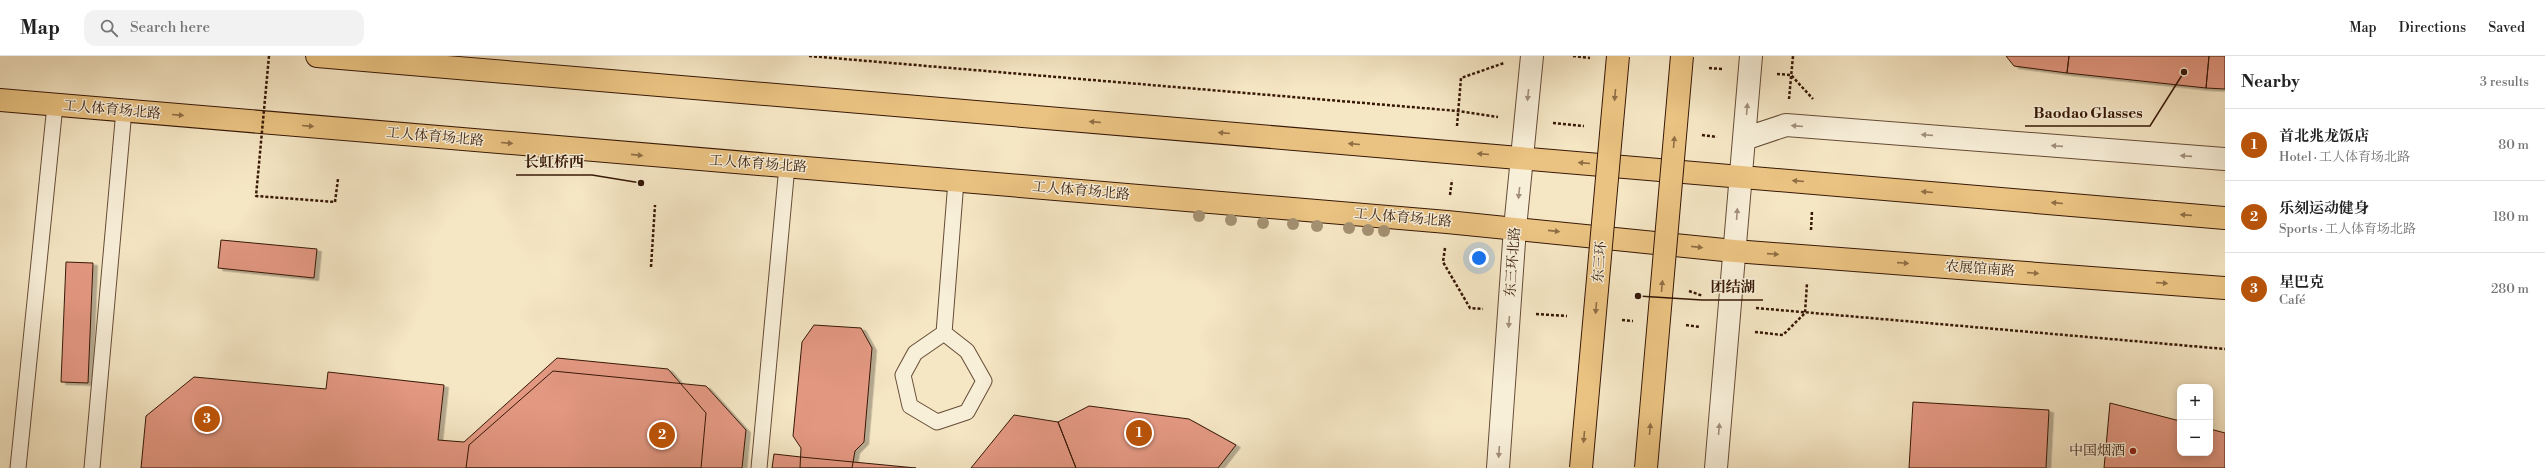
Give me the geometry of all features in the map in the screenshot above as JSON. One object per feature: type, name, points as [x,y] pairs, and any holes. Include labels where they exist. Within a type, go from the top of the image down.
[{"type":"main road","points":[[317,56],[2225,218]]},
{"type":"main road","name":"东三环","points":[[1581,468],[1618,56]]},
{"type":"main road","points":[[1646,468],[1682,56]]},
{"type":"main road","name":"工人体育场北路","points":[[0,100],[1447,222],[1734,251]]},
{"type":"main road","name":"农展馆南路","points":[[1734,251],[2225,288]]},
{"type":"street","name":"东三环北路","points":[[1498,468],[1515,228],[1532,56]]},
{"type":"street","points":[[1716,468],[1751,56]]},
{"type":"street","points":[[1744,139],[1786,125],[2225,159]]},
{"type":"lane","points":[[18,468],[54,105]]},
{"type":"lane","points":[[92,468],[124,110]]},
{"type":"lane","points":[[759,468],[787,166]]},
{"type":"lane","points":[[944,334],[956,181]]},
{"type":"lane","points":[[944,334],[967,351],[984,381],[967,412],[937,422],[910,406],[903,375],[915,353],[944,334]]},
{"type":"path","points":[[269,56],[256,196],[335,202],[338,179]]},
{"type":"path","points":[[810,56],[1458,111],[1525,121],[1587,126]]},
{"type":"path","points":[[1508,61],[1461,78],[1444,262],[1470,308],[1571,316]]},
{"type":"path","points":[[1700,135],[1744,139]]},
{"type":"path","points":[[651,267],[655,205]]},
{"type":"path","points":[[1682,288],[1730,306],[2225,349]]},
{"type":"path","points":[[1617,320],[1640,322]]},
{"type":"path","points":[[1678,325],[1783,335]]},
{"type":"building","points":[[2006,56],[2069,56],[2067,73],[2014,66]]},
{"type":"building","points":[[2069,56],[2209,56],[2206,88],[2067,73]]},
{"type":"building","points":[[2209,56],[2225,56],[2225,89],[2206,88]]},
{"type":"building","points":[[221,240],[317,249],[314,278],[218,268]]},
{"type":"building","points":[[66,262],[93,263],[88,383],[61,382]]},
{"type":"building","points":[[814,325],[861,328],[872,348],[864,442],[855,451],[852,468],[800,468],[801,448],[793,436],[802,342]]},
{"type":"building","points":[[557,358],[668,369],[706,413],[701,468],[141,468],[146,416],[194,377],[326,389],[328,372],[444,385],[438,440],[464,442]]},
{"type":"building","points":[[553,371],[706,386],[746,430],[742,468],[466,468],[469,445]]},
{"type":"building","points":[[1913,402],[2049,410],[2046,468],[1909,468]]},
{"type":"building","points":[[2110,403],[2177,420],[2177,456],[2213,456],[2213,430],[2225,433],[2225,468],[2104,468]]},
{"type":"building","points":[[1089,406],[1189,419],[1236,445],[1218,468],[1076,468],[1058,422]]},
{"type":"building","points":[[1014,415],[1058,422],[1076,468],[971,468]]},
{"type":"building","points":[[774,454],[801,457],[916,468],[772,468]]},
{"type":"place","name":"Baodao Glasses","points":[[2184,72]]},
{"type":"place","name":"长虹桥西","points":[[641,183]]},
{"type":"place","name":"团结湖","points":[[1638,296]]},
{"type":"place","name":"星巴克","points":[[207,419]]},
{"type":"place","name":"首北兆龙饭店","points":[[1139,433]]},
{"type":"place","name":"乐刻运动健身","points":[[662,435]]},
{"type":"place","name":"中国烟酒","points":[[2133,451]]}]
